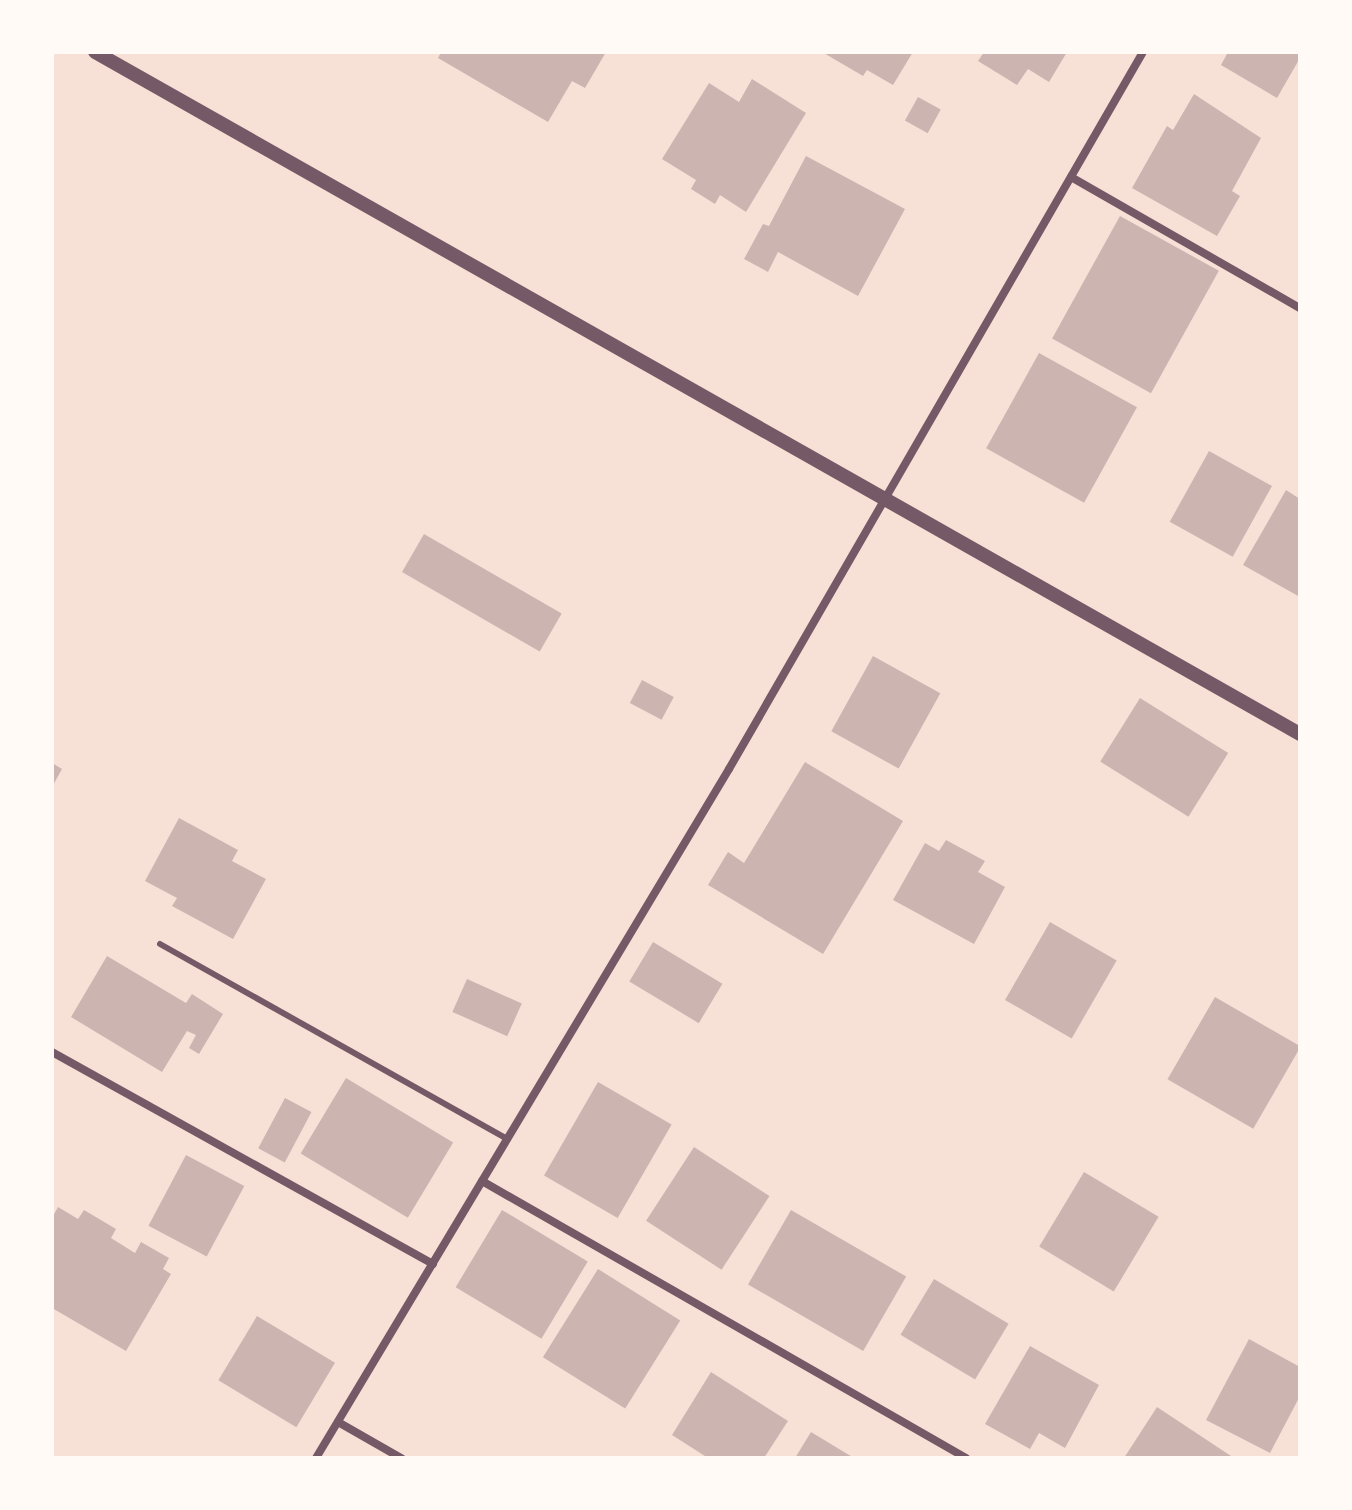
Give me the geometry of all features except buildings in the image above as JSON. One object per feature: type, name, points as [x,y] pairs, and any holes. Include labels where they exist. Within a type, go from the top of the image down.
[{"type":"street","points":[[95,52],[1300,734]]},
{"type":"street","points":[[316,1458],[729,769],[883,497],[1143,52]]},
{"type":"street","points":[[1071,177],[1300,308]]},
{"type":"street","points":[[52,1052],[433,1264]]},
{"type":"street","points":[[482,1181],[966,1458]]},
{"type":"street","points":[[338,1422],[401,1458]]},
{"type":"lane","points":[[160,944],[508,1139]]}]
